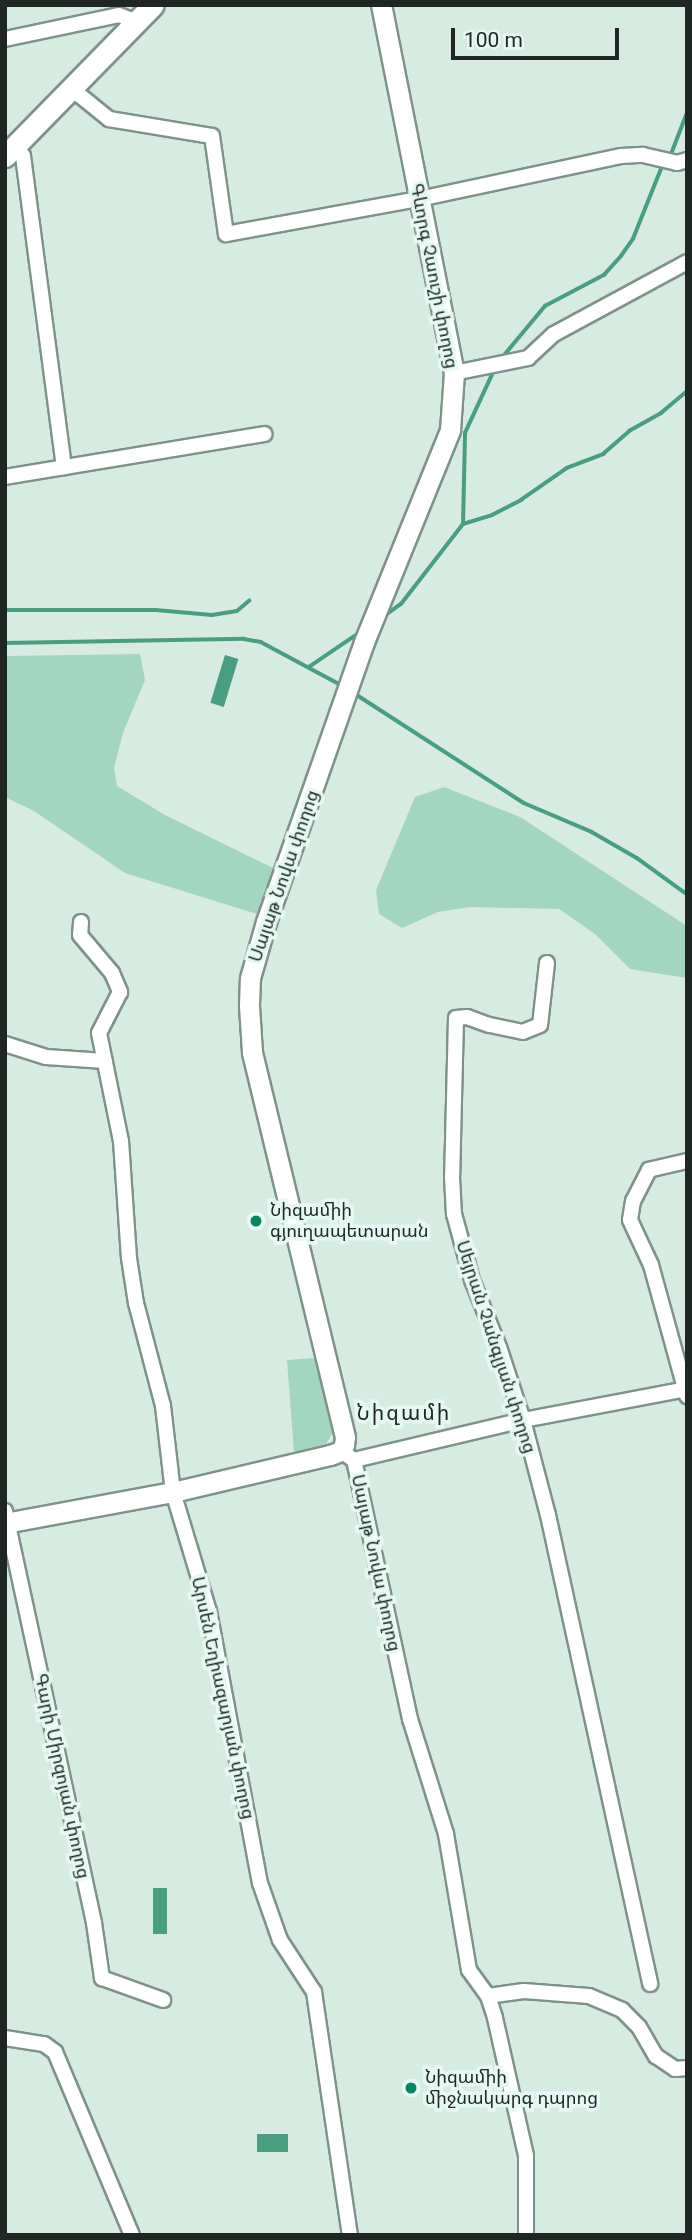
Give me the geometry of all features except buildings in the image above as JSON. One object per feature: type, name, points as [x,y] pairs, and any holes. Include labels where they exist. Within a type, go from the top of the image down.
[{"type":"main road","points":[[11,150],[153,5]]},
{"type":"main road","name":"Գևորգ Չաուշի փողոց","points":[[365,642],[450,430],[454,373],[381,5]]},
{"type":"main road","name":"Սայաթ Նովա փողոց","points":[[347,1455],[345,1437],[252,1052],[249,1005],[250,978],[266,922],[365,642]]},
{"type":"main road","points":[[6,1518],[173,1492],[347,1455]]},
{"type":"street","points":[[5,40],[118,15],[137,22]]},
{"type":"street","points":[[72,89],[109,119],[212,136],[226,234],[419,199],[621,156],[643,155],[677,163],[687,160]]},
{"type":"street","points":[[11,150],[23,156],[64,467]]},
{"type":"street","points":[[454,373],[511,359],[528,358],[554,334],[687,262]]},
{"type":"street","points":[[5,477],[264,434]]},
{"type":"street","name":"Արսեն Եղիազարյան փողոց","points":[[81,922],[80,935],[112,973],[120,992],[99,1033],[121,1141],[129,1258],[136,1303],[163,1406],[173,1492],[209,1611],[260,1883],[280,1940],[314,1992],[350,2235]]},
{"type":"street","name":"Սեյրան Չանգլյան փողոց","points":[[547,963],[540,1025],[523,1032],[489,1026],[467,1017],[456,1017],[452,1177],[454,1214],[472,1280],[499,1347],[523,1420],[548,1516],[650,1984]]},
{"type":"street","points":[[5,1044],[46,1057],[105,1061]]},
{"type":"street","points":[[347,1455],[686,1391],[651,1265],[630,1220],[633,1200],[649,1170],[687,1160]]},
{"type":"street","name":"Սայաթ Նովա փողոց","points":[[347,1455],[410,1719],[446,1834],[469,1970],[488,1996],[526,2156],[526,2235]]},
{"type":"street","name":"Գարի Միրզոյան փողոց","points":[[6,1518],[94,1923],[102,1978],[163,2000]]},
{"type":"street","points":[[488,1996],[524,1991],[589,1996],[622,2010],[639,2027],[656,2056],[675,2069],[687,2068]]},
{"type":"street","points":[[5,2038],[44,2044],[55,2052],[132,2235]]},
{"type":"shaded area","points":[[140,654],[145,680],[123,733],[114,768],[117,786],[165,815],[273,868],[257,914],[125,873],[34,811],[5,797],[5,656]]},
{"type":"shaded area","points":[[225,655],[238,659],[224,707],[210,703]]},
{"type":"shaded area","points":[[444,787],[520,817],[687,926],[687,978],[630,969],[595,934],[559,909],[470,907],[438,912],[402,928],[379,914],[376,890],[415,797]]},
{"type":"shaded area","points":[[316,1358],[333,1425],[332,1434],[326,1444],[294,1452],[287,1360]]},
{"type":"shaded area","points":[[153,1888],[167,1888],[167,1934],[153,1934]]},
{"type":"shaded area","points":[[257,2134],[288,2134],[288,2152],[257,2152]]},
{"type":"waterway","points":[[670,157],[687,113]]},
{"type":"waterway","points":[[501,359],[545,306],[604,275],[621,256],[633,239],[661,169]]},
{"type":"waterway","points":[[383,617],[401,604],[463,524],[465,433],[495,368]]},
{"type":"waterway","points":[[463,524],[492,515],[521,500],[567,468],[603,454],[629,431],[661,413],[687,391]]},
{"type":"waterway","points":[[5,610],[156,610],[212,615],[237,611],[249,601]]},
{"type":"waterway","points":[[309,667],[359,633]]},
{"type":"waterway","points":[[5,643],[244,639],[261,642],[341,685]]},
{"type":"waterway","points":[[354,693],[524,803],[592,832],[637,858],[687,894]]},
{"type":"place","name":"Նիզամիի գյուղապետարան","points":[[256,1221]]},
{"type":"place","name":"Նիզամիի միջնակարգ դպրոց","points":[[411,2088]]},
{"type":"district","name":"Նիզամի","points":[[404,1413]]}]
